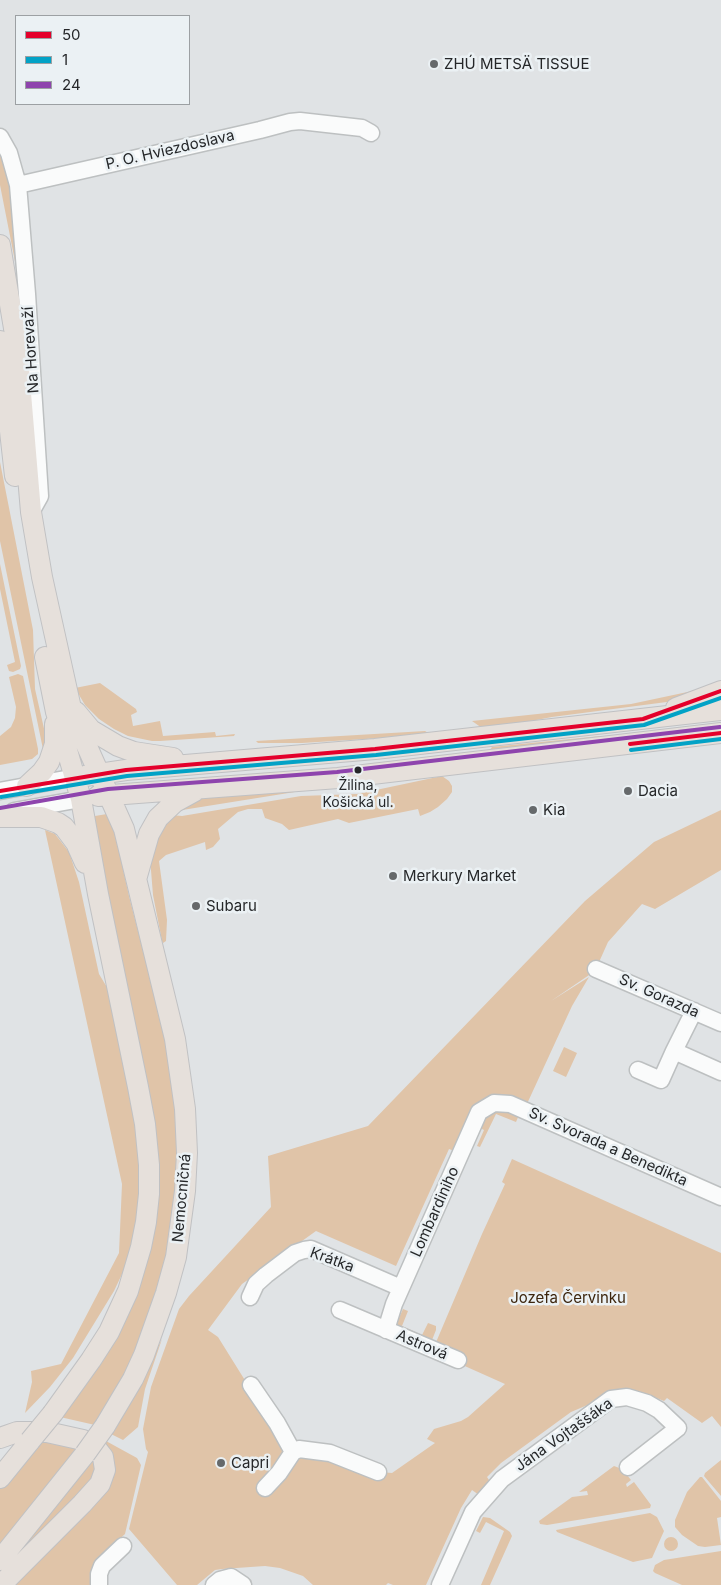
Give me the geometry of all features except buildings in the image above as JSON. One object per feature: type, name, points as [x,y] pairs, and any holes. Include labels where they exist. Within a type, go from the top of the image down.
[{"type":"main road","name":"Na Horevaží","points":[[0,245],[17,346],[31,512],[62,705],[81,799]]},
{"type":"main road","name":"Na Horevaží","points":[[0,341],[24,545],[62,705],[79,731],[108,795]]},
{"type":"main road","points":[[644,719],[721,691]]},
{"type":"main road","name":"Na Horevaží","points":[[62,705],[80,718],[91,730],[118,746],[134,752],[206,763]]},
{"type":"main road","points":[[27,786],[46,767],[53,753],[62,705]]},
{"type":"main road","points":[[76,778],[206,763],[298,756],[464,739],[721,710]]},
{"type":"main road","points":[[0,1478],[53,1412],[91,1360],[119,1312],[128,1291],[141,1247],[149,1194],[149,1165],[145,1124],[98,894],[81,799],[203,787],[338,778],[721,733]]},
{"type":"main road","points":[[137,878],[148,834],[158,818],[189,792],[203,787]]},
{"type":"main road","name":"Nemocničná","points":[[0,1560],[86,1454],[133,1379],[156,1324],[176,1257],[186,1191],[186,1128],[175,1039],[124,830],[108,795]]},
{"type":"main road","points":[[0,816],[41,817],[64,827],[76,843],[98,894]]},
{"type":"main road","points":[[0,1438],[18,1432],[47,1432],[84,1440],[96,1448],[103,1457],[105,1470],[100,1484],[94,1491],[1,1585]]},
{"type":"street","name":"P. O. Hviezdoslava","points":[[18,184],[290,122],[300,121],[362,128],[371,133]]},
{"type":"street","points":[[0,137],[9,153],[18,184]]},
{"type":"street","name":"Na Horevaží","points":[[18,184],[28,294],[40,496],[31,512]]},
{"type":"street","name":"Na Horevaží","points":[[0,427],[15,477]]},
{"type":"street","points":[[609,723],[613,746]]},
{"type":"street","points":[[464,739],[467,762]]},
{"type":"street","points":[[0,791],[76,778]]},
{"type":"street","points":[[0,816],[81,799]]},
{"type":"street","name":"Sv. Gorazda","points":[[596,968],[721,1023]]},
{"type":"street","points":[[638,1070],[661,1080],[694,1011]]},
{"type":"street","points":[[674,1051],[721,1072]]},
{"type":"street","name":"Sv. Svorada a Benedikta","points":[[494,1103],[510,1104],[721,1197]]},
{"type":"street","name":"Lombardiniho","points":[[386,1330],[401,1288],[479,1112],[494,1103]]},
{"type":"street","name":"Krátka","points":[[250,1297],[256,1284],[294,1253],[312,1249],[401,1288]]},
{"type":"street","name":"Astrová","points":[[340,1310],[458,1360]]},
{"type":"street","points":[[251,1385],[277,1423],[293,1452]]},
{"type":"street","name":"Jána Vojtaššáka","points":[[440,1585],[473,1512],[502,1479],[612,1399],[628,1397],[647,1403],[659,1410],[678,1428],[628,1467]]},
{"type":"street","points":[[264,1488],[279,1474],[293,1452],[299,1449],[330,1453],[378,1472]]},
{"type":"street","points":[[98,1585],[102,1566],[123,1546]]},
{"type":"street","points":[[214,1585],[220,1580],[231,1578],[243,1585]]},
{"type":"green space","points":[[0,155],[11,184],[21,292],[0,185]]},
{"type":"green space","points":[[0,462],[33,630],[35,689],[48,746],[44,754],[0,541]]},
{"type":"green space","points":[[0,564],[21,666],[20,669],[13,672],[9,671],[7,665],[15,662],[0,589]]},
{"type":"green space","points":[[18,674],[23,676],[38,754],[32,759],[0,765],[0,736],[11,727],[15,718],[16,707],[9,677]]},
{"type":"green space","points":[[100,683],[136,709],[137,712],[131,715],[133,726],[160,721],[163,736],[215,732],[216,736],[235,734],[234,736],[160,741],[128,736],[99,719],[85,705],[75,688]]},
{"type":"green space","points":[[711,687],[682,700],[552,717],[489,729],[482,728],[472,721],[631,704]]},
{"type":"green space","points":[[425,731],[430,734],[302,743],[258,743],[256,741]]},
{"type":"green space","points":[[600,736],[602,739],[490,750],[492,747]]},
{"type":"green space","points":[[442,776],[449,781],[452,786],[452,792],[438,807],[420,816],[418,809],[349,823],[338,819],[289,830],[282,824],[265,818],[262,809],[248,809],[238,812],[218,829],[220,839],[213,847],[206,850],[205,842],[166,855],[159,861],[167,920],[166,941],[163,943],[153,895],[150,858],[152,848],[171,815],[182,816],[301,796],[357,794]]},
{"type":"green space","points":[[262,791],[301,791],[176,811],[203,796]]},
{"type":"green space","name":"Jozefa Červinku","points":[[721,810],[721,870],[655,909],[642,904],[608,942],[595,971],[551,1001],[589,977],[572,1006],[526,1106],[495,1100],[457,1152],[449,1149],[396,1266],[316,1231],[242,1284],[208,1330],[218,1337],[289,1451],[380,1472],[392,1473],[435,1443],[427,1439],[434,1429],[468,1417],[505,1384],[458,1363],[434,1347],[505,1184],[502,1182],[512,1159],[721,1253],[721,1427],[712,1416],[702,1423],[667,1398],[664,1401],[654,1397],[609,1396],[571,1412],[501,1463],[487,1477],[491,1483],[479,1495],[472,1490],[461,1508],[426,1585],[393,1585],[388,1583],[386,1585],[313,1585],[303,1576],[280,1568],[265,1566],[215,1570],[197,1585],[177,1585],[129,1529],[148,1452],[143,1429],[151,1387],[179,1309],[271,1207],[268,1156],[368,1126],[585,901],[654,842]]},
{"type":"green space","points":[[107,814],[115,833],[167,1044],[180,1149],[168,1259],[136,1355],[95,1425],[60,1417],[152,1224],[93,823],[95,816]]},
{"type":"green space","points":[[45,830],[55,834],[69,852],[79,882],[99,974],[108,989],[133,1095],[142,1170],[141,1193],[132,1253],[114,1291],[73,1358],[50,1387],[25,1413],[32,1382],[31,1371],[61,1364],[119,1253],[122,1184]]},
{"type":"green space","points":[[564,1047],[577,1053],[566,1077],[553,1071]]},
{"type":"green space","points":[[495,1109],[519,1115],[516,1122],[496,1114],[480,1147],[477,1146],[484,1130],[476,1126]]},
{"type":"green space","points":[[403,1309],[408,1311],[402,1326],[422,1335],[428,1323],[436,1326],[430,1345],[397,1331],[393,1317],[399,1318]]},
{"type":"green space","points":[[162,1339],[145,1389],[138,1427],[123,1440],[111,1434],[137,1389]]},
{"type":"green space","points":[[44,1438],[82,1447],[0,1551],[0,1489]]},
{"type":"green space","points":[[106,1441],[137,1458],[141,1465],[125,1534],[98,1558],[91,1573],[90,1585],[8,1585],[103,1489],[102,1447]]},
{"type":"green space","points":[[96,1456],[99,1471],[0,1579],[0,1572]]},
{"type":"green space","points":[[721,1460],[721,1496],[704,1476]]},
{"type":"green space","points":[[614,1466],[622,1469],[631,1480],[626,1484],[627,1487],[634,1482],[651,1505],[650,1508],[547,1525],[540,1524],[539,1521],[572,1497],[588,1495],[587,1491],[579,1492]]},
{"type":"green space","points":[[702,1477],[721,1501],[721,1517],[717,1518],[721,1545],[698,1546],[682,1535],[675,1527],[675,1520],[687,1492]]},
{"type":"green space","points":[[650,1513],[657,1517],[664,1531],[652,1558],[633,1562],[556,1530]]},
{"type":"green space","points":[[483,1517],[490,1518],[510,1532],[512,1536],[490,1585],[481,1585],[504,1531],[486,1522],[480,1533],[476,1531]]},
{"type":"green space","points":[[668,1537],[674,1537],[678,1544],[674,1551],[668,1551],[664,1547],[664,1541]]},
{"type":"green space","points":[[721,1551],[721,1585],[682,1585],[653,1571],[655,1565],[664,1560]]},
{"type":"transit line","name":"50","points":[[0,791],[126,770],[375,749],[643,719],[721,691]]},
{"type":"transit line","name":"1","points":[[1,797],[127,776],[376,755],[644,725],[721,698]]},
{"type":"transit line","name":"24","points":[[0,808],[108,789],[337,772],[720,727]]},
{"type":"transit line","name":"50","points":[[630,744],[721,733]]},
{"type":"transit line","name":"1","points":[[631,750],[721,739]]},
{"type":"place","name":"ZHÚ METSÄ TISSUE","points":[[434,64]]},
{"type":"place","name":"Žilina, Košická ul.","points":[[358,770]]},
{"type":"place","name":"Dacia","points":[[628,791]]},
{"type":"place","name":"Kia","points":[[533,810]]},
{"type":"place","name":"Merkury Market","points":[[393,876]]},
{"type":"place","name":"Subaru","points":[[196,906]]},
{"type":"place","name":"Capri","points":[[221,1463]]}]
